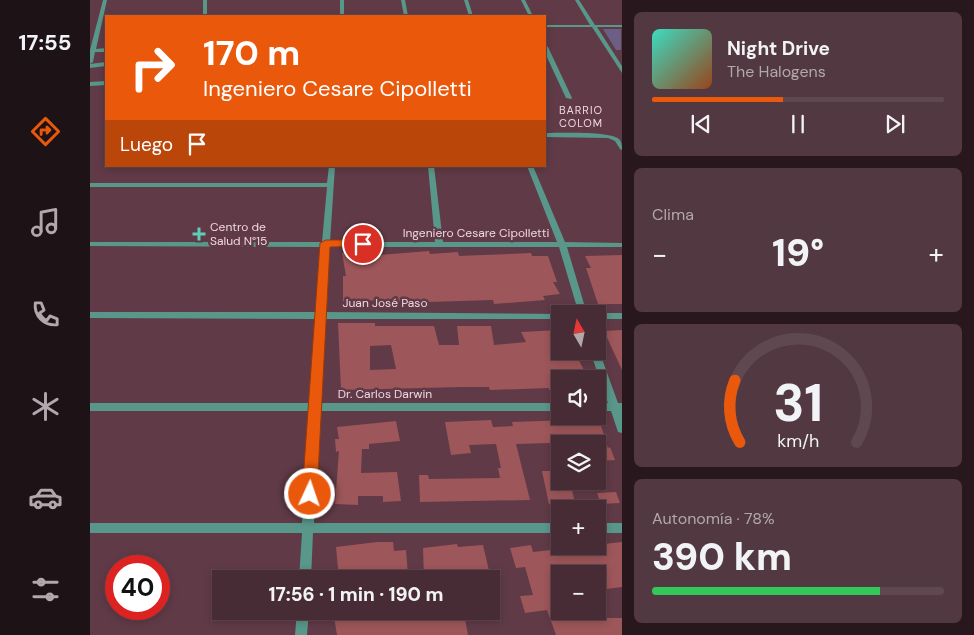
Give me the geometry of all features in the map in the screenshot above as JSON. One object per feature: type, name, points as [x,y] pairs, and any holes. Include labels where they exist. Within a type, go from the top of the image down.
[{"type":"street","points":[[105,0],[98,17],[90,64],[105,64]]},
{"type":"street","points":[[205,0],[205,15]]},
{"type":"street","points":[[342,0],[342,15]]},
{"type":"street","points":[[403,0],[406,15]]},
{"type":"street","points":[[466,0],[471,15]]},
{"type":"street","points":[[523,0],[530,15]]},
{"type":"street","points":[[577,0],[622,71]]},
{"type":"street","points":[[546,26],[622,26]]},
{"type":"street","points":[[546,49],[569,98]]},
{"type":"street","points":[[92,51],[105,50]]},
{"type":"street","points":[[90,84],[105,83]]},
{"type":"street","points":[[546,135],[609,136],[617,140],[622,148]]},
{"type":"street","points":[[306,570],[314,406],[332,167]]},
{"type":"street","points":[[431,167],[439,244]]},
{"type":"street","points":[[530,167],[562,245],[580,305]]},
{"type":"street","points":[[90,185],[330,185]]},
{"type":"street","name":"Ingeniero Cesare Cipolletti","points":[[90,244],[622,245]]},
{"type":"street","name":"Juan José Paso","points":[[90,315],[551,316]]},
{"type":"street","points":[[606,316],[622,316]]},
{"type":"street","points":[[600,360],[618,407],[622,428]]},
{"type":"street","name":"Dr. Carlos Darwin","points":[[90,406],[551,407]]},
{"type":"street","points":[[90,528],[551,528]]},
{"type":"street","points":[[606,528],[622,528]]},
{"type":"street","points":[[301,635],[302,620]]},
{"type":"shaded area","points":[[603,29],[621,29],[621,50],[616,50]]},
{"type":"building","points":[[378,250],[379,255],[429,251],[430,254],[458,252],[459,256],[531,253],[532,256],[548,256],[557,282],[553,282],[560,294],[543,296],[545,300],[494,304],[493,300],[396,303],[396,300],[343,301],[343,276],[346,276],[342,253]]},
{"type":"building","points":[[622,255],[622,304],[598,304],[586,268],[591,268],[585,256]]},
{"type":"building","points":[[338,323],[375,323],[375,326],[434,326],[439,345],[459,345],[457,326],[491,326],[494,345],[526,342],[521,332],[551,330],[551,360],[579,360],[584,370],[551,370],[551,390],[549,388],[490,390],[489,387],[341,390]],"holes":[[[391,345],[396,369],[370,370],[370,346]]]},
{"type":"building","points":[[622,330],[622,370],[606,335],[606,331]]},
{"type":"building","points":[[491,420],[493,427],[513,426],[512,422],[551,421],[551,425],[601,425],[604,435],[551,435],[551,443],[516,444],[530,500],[420,502],[419,475],[428,475],[429,479],[500,478],[498,468],[501,468],[496,444],[469,445],[471,453],[451,455],[445,422]]},
{"type":"building","points":[[396,421],[400,441],[369,444],[369,449],[362,449],[361,473],[397,472],[401,501],[383,502],[383,496],[358,496],[358,505],[335,504],[339,451],[336,452],[335,439],[339,439],[337,427]]},
{"type":"building","points":[[606,442],[608,448],[610,447],[615,460],[606,461]]},
{"type":"building","points":[[542,471],[551,471],[551,490],[572,490],[574,500],[551,500],[551,504],[549,504]]},
{"type":"building","points":[[616,492],[620,503],[606,504],[606,500],[600,500],[597,493]]},
{"type":"building","points":[[393,542],[394,551],[406,550],[408,570],[338,570],[336,547]]},
{"type":"building","points":[[622,542],[622,587],[606,589],[606,565],[551,565],[551,620],[606,620],[606,618],[622,618],[622,635],[556,635],[547,610],[525,613],[520,596],[533,595],[525,567],[516,568],[510,548],[531,545],[533,552],[551,550],[551,555],[606,555],[606,544]]},
{"type":"building","points":[[457,544],[458,547],[483,545],[489,570],[424,570],[423,548]]},
{"type":"building","points":[[334,620],[465,620],[468,635],[337,635]]},
{"type":"place","name":"Centro de Salud N°15","points":[[199,234]]},
{"type":"district","name":"BARRIO COLOM","points":[[581,116]]},
{"type":"route","points":[[310,494],[314,406],[326,243],[363,244]]}]
